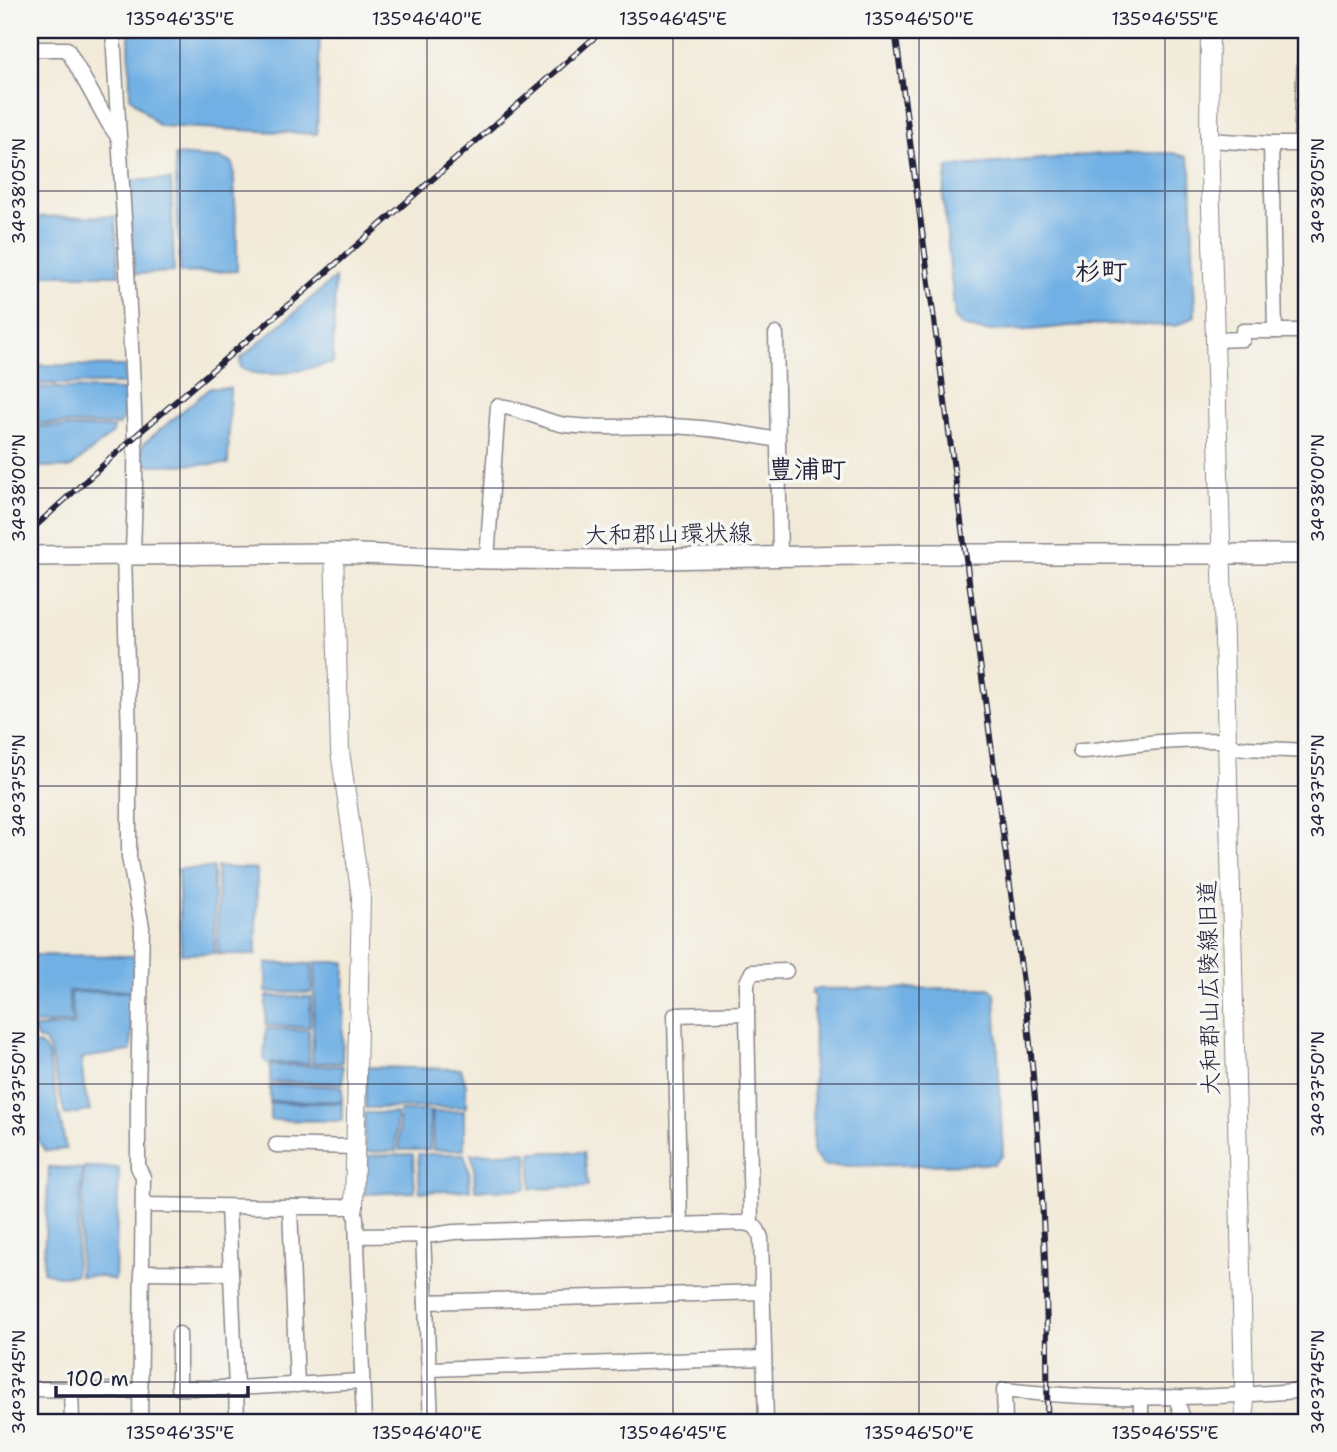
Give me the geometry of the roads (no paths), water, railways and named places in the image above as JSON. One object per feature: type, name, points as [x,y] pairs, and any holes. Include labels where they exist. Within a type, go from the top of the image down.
[{"type":"main road","name":"大和郡山環状線","points":[[30,556],[334,553],[487,559],[611,560],[907,554],[1307,554]]},
{"type":"street","points":[[113,30],[135,445],[129,554],[129,856],[142,927],[138,1119],[138,1167],[143,1177],[140,1422]]},
{"type":"street","name":"大和郡山広陵線旧道","points":[[1210,30],[1209,140],[1245,1422]]},
{"type":"street","points":[[1209,140],[1304,144],[1306,35]]},
{"type":"street","points":[[30,49],[66,49],[119,139]]},
{"type":"street","points":[[1271,144],[1275,331]]},
{"type":"street","points":[[1215,340],[1243,340],[1243,331],[1307,331]]},
{"type":"street","points":[[776,334],[780,557]]},
{"type":"street","points":[[487,559],[498,406],[513,407],[562,425],[611,428],[671,426],[725,431],[777,440]]},
{"type":"street","points":[[334,553],[341,751],[361,897],[354,1207],[364,1422]]},
{"type":"street","points":[[1080,751],[1192,740],[1307,751]]},
{"type":"street","points":[[751,1224],[747,982],[752,972],[786,971]]},
{"type":"street","points":[[680,1225],[675,1015],[747,1013]]},
{"type":"street","points":[[276,1145],[355,1147]]},
{"type":"street","points":[[142,1205],[354,1207]]},
{"type":"street","points":[[228,1207],[237,1422]]},
{"type":"street","points":[[290,1208],[297,1385]]},
{"type":"street","points":[[357,1236],[751,1224],[758,1229],[761,1238],[766,1422]]},
{"type":"street","points":[[423,1235],[431,1422]]},
{"type":"street","points":[[141,1272],[231,1273]]},
{"type":"street","points":[[426,1302],[762,1292]]},
{"type":"street","points":[[179,1334],[179,1388],[236,1388],[362,1381]]},
{"type":"street","points":[[429,1369],[764,1358]]},
{"type":"street","points":[[30,1389],[141,1391]]},
{"type":"street","points":[[71,1390],[72,1422]]},
{"type":"street","points":[[1005,1422],[1004,1390],[1053,1396],[1176,1397],[1307,1390]]},
{"type":"street","points":[[1141,1397],[1141,1422]]},
{"type":"street","points":[[1176,1397],[1184,1422]]},
{"type":"water","points":[[129,30],[320,30],[317,134],[159,126],[130,97]]},
{"type":"water","points":[[1134,153],[1173,153],[1187,157],[1191,171],[1195,316],[1176,326],[1116,324],[984,331],[963,326],[955,318],[943,195],[948,167]]},
{"type":"water","points":[[175,155],[219,158],[233,163],[237,271],[180,273]]},
{"type":"water","points":[[129,180],[171,180],[174,272],[134,274]]},
{"type":"water","points":[[115,216],[119,275],[30,275],[30,217]]},
{"type":"water","points":[[335,278],[333,363],[273,374],[250,372],[241,368],[240,359]]},
{"type":"water","points":[[30,365],[125,366],[125,384],[30,384]]},
{"type":"water","points":[[30,387],[125,390],[124,418],[119,425],[30,423]]},
{"type":"water","points":[[210,388],[230,388],[228,464],[145,465],[139,460],[143,444]]},
{"type":"water","points":[[30,426],[113,428],[113,433],[70,468],[30,466]]},
{"type":"water","points":[[217,867],[257,869],[256,955],[218,954]]},
{"type":"water","points":[[213,868],[215,953],[181,954],[178,869]]},
{"type":"water","points":[[30,955],[133,956],[134,988],[68,991],[72,1023],[30,1024]]},
{"type":"water","points":[[315,962],[345,962],[342,1063],[312,1063]]},
{"type":"water","points":[[266,963],[312,964],[311,993],[266,992]]},
{"type":"water","points":[[989,988],[995,993],[1003,1155],[994,1164],[824,1166],[813,1154],[813,989]]},
{"type":"water","points":[[71,992],[133,992],[131,1051],[81,1058],[90,1111],[65,1115],[49,1049],[45,1041],[37,1039],[34,1028],[75,1025]]},
{"type":"water","points":[[266,996],[311,997],[310,1027],[266,1026]]},
{"type":"water","points":[[266,1029],[309,1030],[309,1063],[267,1063],[264,1059]]},
{"type":"water","points":[[39,1044],[48,1055],[66,1149],[45,1151],[30,1128],[30,1046]]},
{"type":"water","points":[[270,1065],[343,1066],[343,1083],[270,1082]]},
{"type":"water","points":[[366,1067],[461,1069],[466,1086],[466,1107],[365,1108]]},
{"type":"water","points":[[270,1085],[342,1086],[342,1101],[270,1101]]},
{"type":"water","points":[[270,1103],[342,1103],[342,1121],[270,1120]]},
{"type":"water","points":[[399,1111],[430,1111],[430,1150],[399,1150]]},
{"type":"water","points":[[464,1111],[464,1150],[433,1150],[432,1112]]},
{"type":"water","points":[[364,1113],[396,1113],[396,1151],[365,1152]]},
{"type":"water","points":[[527,1152],[525,1189],[475,1190],[471,1154]]},
{"type":"water","points":[[531,1152],[584,1152],[588,1187],[531,1189]]},
{"type":"water","points":[[413,1154],[415,1192],[363,1194],[363,1162],[368,1162],[368,1156]]},
{"type":"water","points":[[418,1154],[464,1154],[469,1170],[470,1190],[420,1192]]},
{"type":"water","points":[[49,1167],[82,1169],[75,1275],[58,1276],[43,1272]]},
{"type":"water","points":[[84,1167],[119,1168],[115,1280],[79,1276]]},
{"type":"railway","points":[[30,531],[140,432],[603,30]]},
{"type":"railway","points":[[895,30],[1026,1005],[1043,1214],[1047,1422]]},
{"type":"district","name":"杉町","points":[[1101,271]]},
{"type":"district","name":"豊浦町","points":[[807,469]]}]
